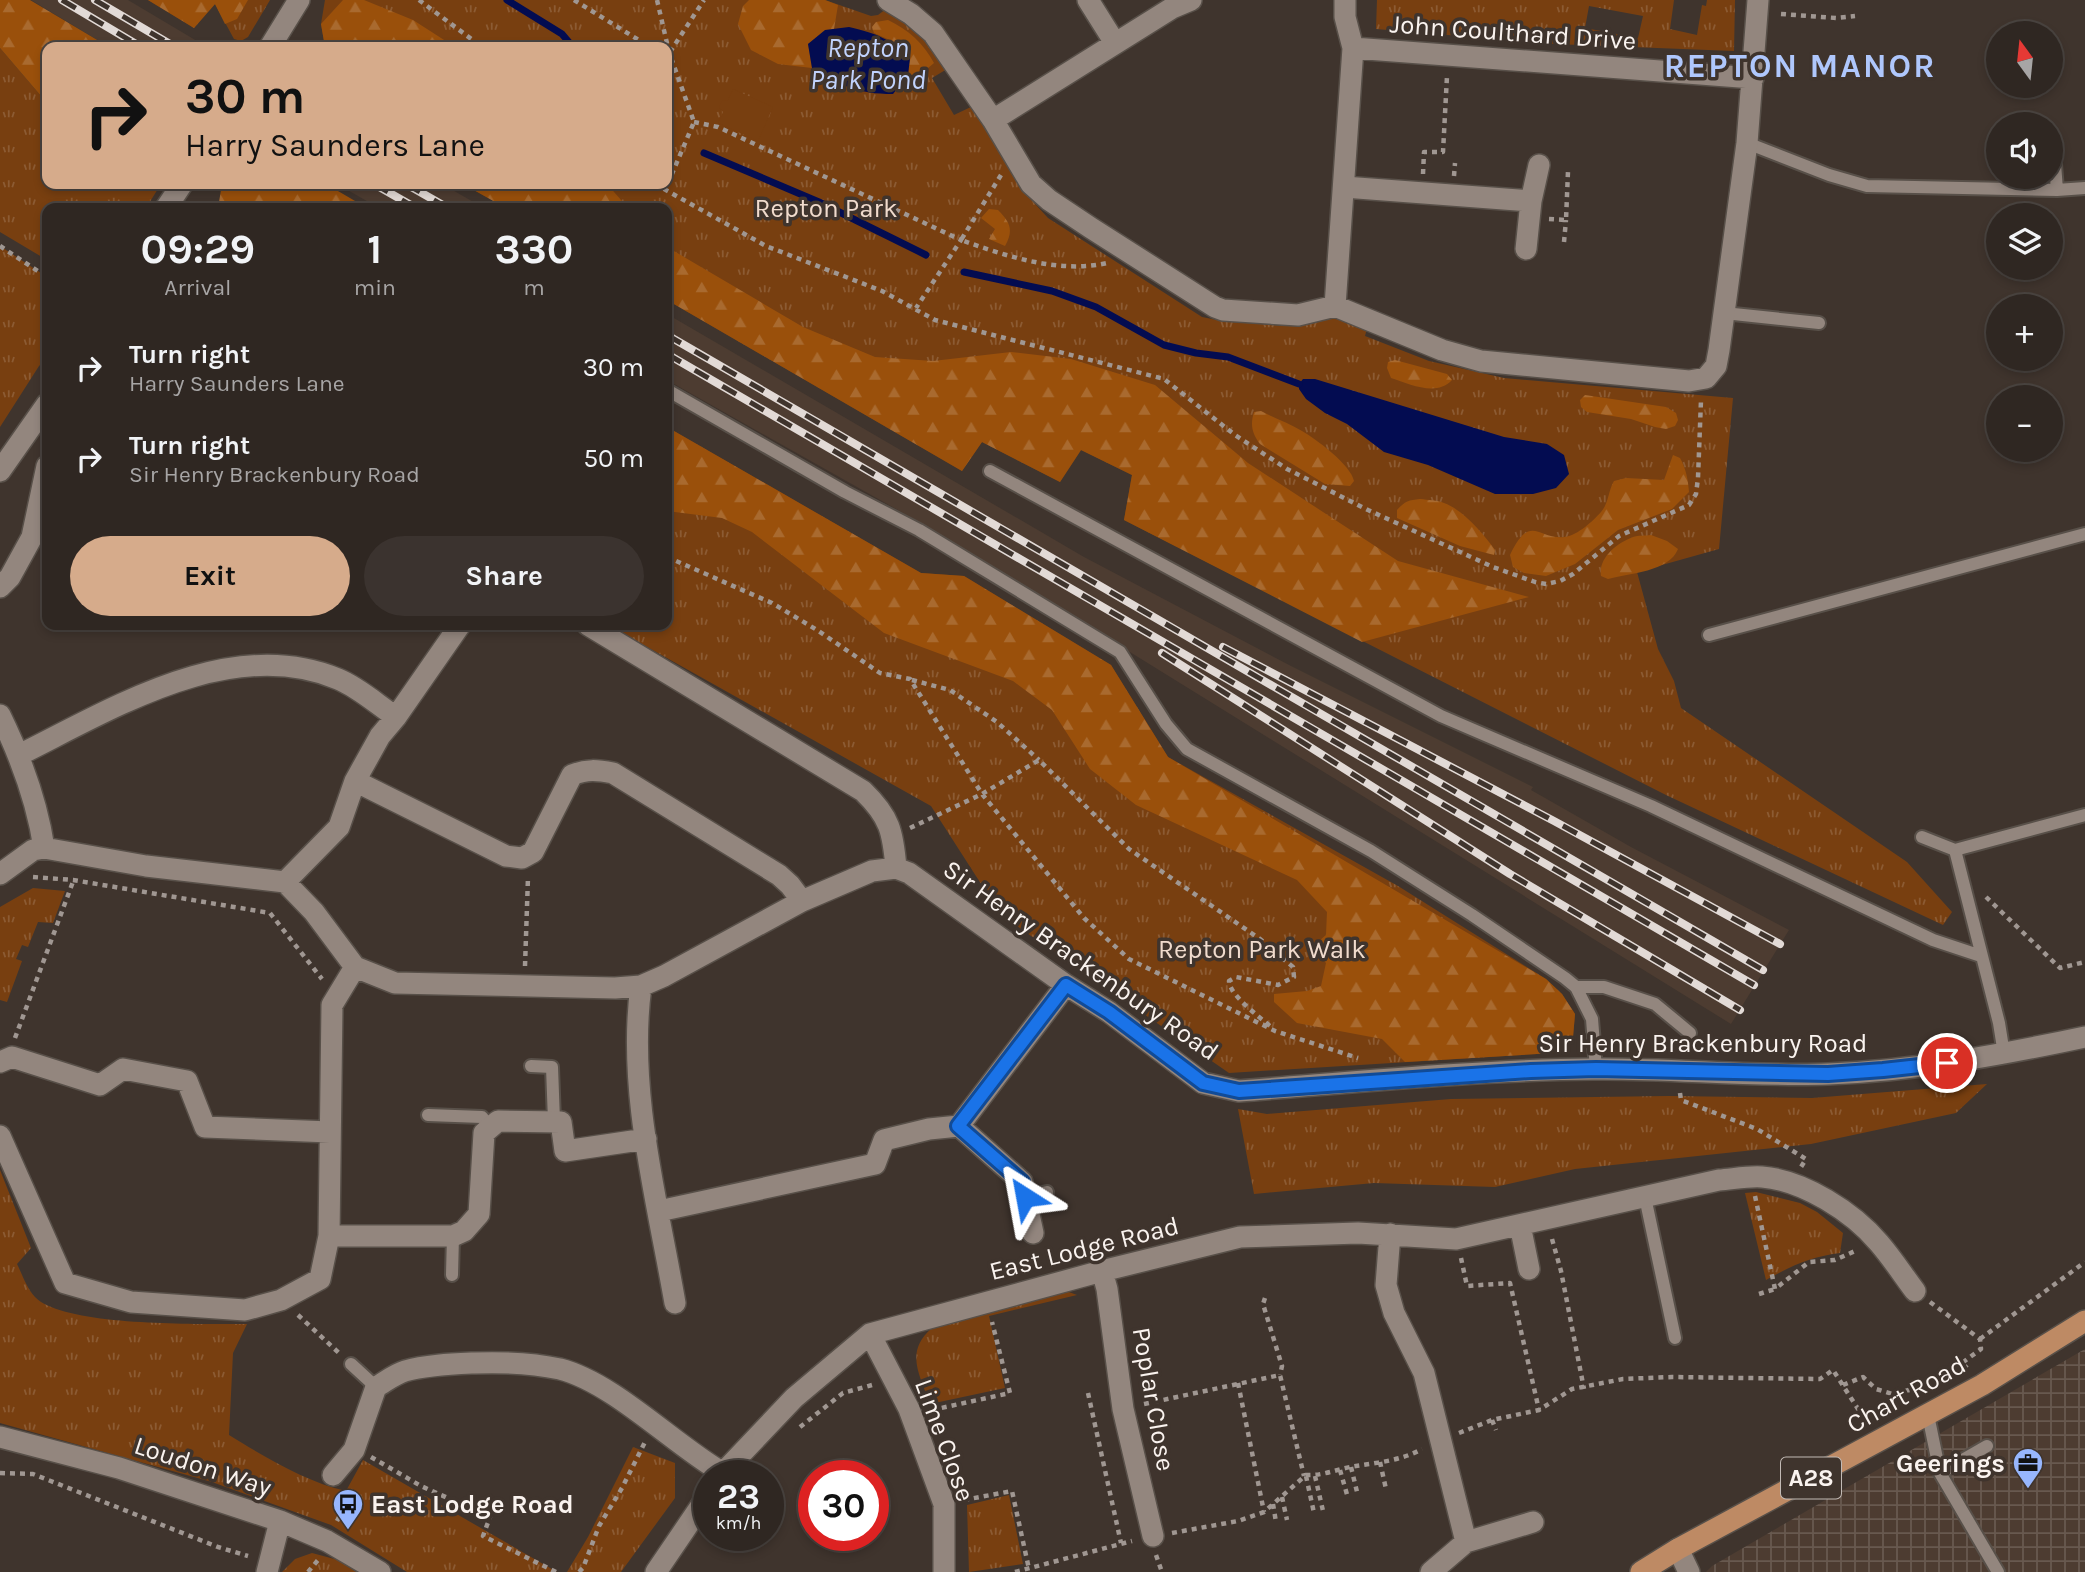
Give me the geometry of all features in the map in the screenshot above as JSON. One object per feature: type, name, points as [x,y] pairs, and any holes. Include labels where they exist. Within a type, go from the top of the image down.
[{"type":"main road","name":"Chart Road","points":[[1641,1572],[1678,1549],[1982,1385],[2085,1321]]},
{"type":"street","points":[[273,42],[299,0]]},
{"type":"street","points":[[888,0],[911,14],[933,33],[993,120],[1031,184],[1049,200],[1124,250],[1223,310],[1298,315],[1335,306],[1441,350],[1480,361],[1689,381],[1704,379],[1716,366],[1746,143],[1758,0]]},
{"type":"street","points":[[1088,0],[1115,43]]},
{"type":"street","points":[[993,120],[1172,8],[1191,0]]},
{"type":"street","points":[[1335,306],[1353,48],[1345,17],[1345,0]]},
{"type":"street","name":"John Coulthard Drive","points":[[1353,48],[1753,78]]},
{"type":"street","points":[[1526,249],[1530,209],[1539,165]]},
{"type":"street","points":[[1345,187],[1530,209]]},
{"type":"street","points":[[0,471],[42,411]]},
{"type":"street","points":[[0,587],[10,577],[32,537],[42,490]]},
{"type":"street","points":[[285,882],[340,827],[355,781],[380,736],[457,630]]},
{"type":"street","points":[[0,874],[33,850],[44,848],[146,866],[285,882],[314,912],[355,967],[395,983],[615,988],[641,986],[676,971],[802,901],[872,870],[896,868],[893,836],[879,807],[843,777],[596,630]]},
{"type":"street","points":[[19,755],[172,683],[223,668],[267,665],[298,668],[339,679],[396,717]]},
{"type":"street","points":[[2,726],[19,755],[39,816],[44,848]]},
{"type":"street","points":[[355,781],[525,863],[572,775],[596,769],[613,774],[779,875],[802,901]]},
{"type":"street","name":"Sir Henry Brackenbury Road","points":[[896,868],[909,873],[1066,985],[1109,1012],[1203,1083],[1239,1091],[1596,1069],[1828,1074],[1883,1070],[2004,1054],[2085,1037]]},
{"type":"street","points":[[0,1136],[65,1283],[131,1302],[245,1310],[281,1300],[320,1279],[329,1236],[332,1005],[355,967]]},
{"type":"street","points":[[659,1211],[875,1164],[884,1140],[929,1129],[958,1126],[1066,985]]},
{"type":"street","points":[[641,986],[638,1011],[638,1084],[675,1303]]},
{"type":"street","points":[[3,1061],[12,1056],[100,1085],[123,1069],[187,1081],[205,1127],[330,1132]]},
{"type":"street","points":[[329,1236],[453,1236],[464,1231],[479,1214],[484,1133],[498,1121],[561,1122],[565,1151],[646,1139]]},
{"type":"street","points":[[958,1126],[1022,1182],[1033,1233]]},
{"type":"street","name":"East Lodge Road","points":[[735,1460],[794,1398],[870,1334],[1102,1271],[1240,1237],[1390,1234],[1456,1239],[1719,1180],[1762,1177],[1789,1183],[1817,1194],[1842,1211],[1877,1241],[1915,1291]]},
{"type":"street","points":[[1520,1225],[1529,1269]]},
{"type":"street","points":[[1390,1234],[1386,1285],[1394,1313],[1424,1373],[1466,1542]]},
{"type":"street","name":"Poplar Close","points":[[1102,1271],[1123,1409],[1153,1536]]},
{"type":"street","name":"Lime Close","points":[[870,1334],[911,1415],[944,1504],[944,1572]]},
{"type":"street","points":[[333,1475],[363,1458],[376,1387],[403,1371],[450,1364],[502,1362],[561,1370],[587,1381],[626,1404],[702,1460]]},
{"type":"street","name":"Loudon Way","points":[[0,1437],[120,1468],[280,1521],[327,1541],[380,1572]]},
{"type":"street","points":[[656,1572],[693,1518]]},
{"type":"street","points":[[268,1567],[280,1521]]},
{"type":"street","points":[[1431,1572],[1466,1542],[1533,1522]]},
{"type":"street","points":[[1678,1549],[1689,1572]]},
{"type":"lane","points":[[1746,143],[1829,175],[1867,186],[2057,190],[2085,188]]},
{"type":"lane","points":[[1724,313],[1819,323]]},
{"type":"lane","points":[[672,393],[845,492],[919,530],[1120,652],[1166,724],[1187,749],[1371,851],[1472,915],[1576,987],[1592,1019],[1596,1069]]},
{"type":"lane","points":[[990,471],[1441,716],[1651,806],[1933,940],[1981,956]]},
{"type":"lane","points":[[1709,635],[2085,534]]},
{"type":"lane","points":[[1922,837],[1955,850],[2085,815]]},
{"type":"lane","points":[[1955,850],[2004,1054]]},
{"type":"lane","points":[[1576,987],[1604,987],[1655,1004],[1690,1033]]},
{"type":"lane","points":[[531,1066],[552,1067],[554,1121]]},
{"type":"lane","points":[[428,1115],[482,1117],[490,1127]]},
{"type":"lane","points":[[1025,1197],[1047,1192]]},
{"type":"lane","points":[[1645,1197],[1675,1338]]},
{"type":"lane","points":[[452,1275],[453,1236]]},
{"type":"lane","points":[[351,1364],[376,1387]]},
{"type":"lane","points":[[1926,1415],[1940,1473],[1998,1572]]},
{"type":"lane","points":[[1940,1473],[1987,1446]]},
{"type":"path","points":[[419,0],[475,42]]},
{"type":"path","points":[[574,0],[642,42]]},
{"type":"path","points":[[657,0],[666,42]]},
{"type":"path","points":[[672,46],[704,0]]},
{"type":"path","points":[[1781,14],[1836,18],[1855,16]]},
{"type":"path","points":[[672,63],[694,122],[672,174]]},
{"type":"path","points":[[1423,162],[1424,152],[1443,152],[1447,72]]},
{"type":"path","points":[[694,122],[718,127],[961,240],[1032,261],[1073,267],[1111,262],[1124,250]]},
{"type":"path","points":[[916,309],[1006,167]]},
{"type":"path","points":[[1564,242],[1568,171]]},
{"type":"path","points":[[668,189],[765,246],[882,291],[935,320],[1164,379],[1245,442],[1299,476],[1493,567],[1520,578],[1546,584],[1573,574],[1619,536],[1689,505],[1696,494],[1698,478],[1704,379]]},
{"type":"path","points":[[1530,209],[1566,220]]},
{"type":"path","points":[[0,246],[42,274]]},
{"type":"path","points":[[672,559],[772,603],[880,673],[950,690],[997,722],[1129,849],[1260,939],[1293,967],[1294,977],[1278,985],[1236,977],[1229,981],[1229,987],[1234,994],[1275,1031]]},
{"type":"path","points":[[910,680],[982,794],[1084,918],[1129,959],[1275,1031],[1359,1058],[1366,1082]]},
{"type":"path","points":[[893,836],[982,794],[1039,760]]},
{"type":"path","points":[[3,1061],[82,855]]},
{"type":"path","points":[[524,985],[525,863]]},
{"type":"path","points":[[23,883],[35,876],[73,880],[271,913],[322,979],[320,996],[332,1005]]},
{"type":"path","points":[[1967,900],[1986,897],[2060,968],[2085,962]]},
{"type":"path","points":[[1677,1071],[1681,1100],[1757,1129],[1806,1159],[1789,1183]]},
{"type":"path","points":[[1751,1178],[1775,1289]]},
{"type":"path","points":[[1546,1219],[1561,1270],[1584,1389]]},
{"type":"path","points":[[1456,1239],[1467,1286],[1510,1283],[1539,1410]]},
{"type":"path","points":[[1759,1294],[1775,1289],[1809,1262],[1835,1260],[1877,1241]]},
{"type":"path","points":[[1980,1339],[2085,1262]]},
{"type":"path","points":[[1915,1291],[1980,1339],[1981,1349],[1962,1363],[1982,1385]]},
{"type":"path","points":[[1265,1298],[1264,1304],[1282,1366],[1280,1375],[1314,1513]]},
{"type":"path","points":[[281,1300],[351,1364]]},
{"type":"path","points":[[911,1415],[1010,1393],[991,1321],[1004,1318]]},
{"type":"path","points":[[1015,1572],[1121,1542],[1238,1521],[1264,1512],[1305,1476],[1414,1454],[1492,1420],[1539,1410],[1572,1390],[1623,1379],[1820,1379],[1833,1370],[1876,1443]]},
{"type":"path","points":[[1123,1409],[1280,1375]]},
{"type":"path","points":[[1843,1385],[1863,1377],[1876,1389],[1896,1395],[1908,1390],[1916,1391],[1926,1415]]},
{"type":"path","points":[[799,1427],[843,1393],[893,1379]]},
{"type":"path","points":[[1238,1384],[1264,1512]]},
{"type":"path","points":[[1088,1393],[1121,1542]]},
{"type":"path","points":[[1492,1420],[1496,1430]]},
{"type":"path","points":[[579,1572],[599,1526],[622,1488],[653,1425]]},
{"type":"path","points":[[363,1458],[490,1517],[483,1536],[556,1572]]},
{"type":"path","points":[[1380,1462],[1386,1489]]},
{"type":"path","points":[[1350,1467],[1358,1496]]},
{"type":"path","points":[[1340,1470],[1348,1498]]},
{"type":"path","points":[[0,1473],[33,1474],[268,1567]]},
{"type":"path","points":[[1315,1476],[1323,1511]]},
{"type":"path","points":[[327,1541],[358,1480]]},
{"type":"path","points":[[944,1504],[1012,1491],[1029,1569]]},
{"type":"path","points":[[1282,1497],[1287,1520]]},
{"type":"path","points":[[1273,1503],[1276,1522]]},
{"type":"shaded area","points":[[31,0],[128,0],[199,42],[101,42]]},
{"type":"shaded area","points":[[346,189],[451,189],[475,203],[370,203]]},
{"type":"shaded area","points":[[672,317],[1084,557],[1291,666],[1533,787],[1531,790],[1631,847],[1789,930],[1731,1024],[928,527],[672,383]]},
{"type":"shaded area","points":[[2085,1349],[2085,1572],[1706,1572],[1712,1566]]},
{"type":"green space","points":[[0,0],[30,0],[101,42],[42,42],[42,97],[0,48]]},
{"type":"green space","points":[[148,0],[270,0],[248,37],[241,41],[234,39],[215,4],[194,28]]},
{"type":"green space","points":[[148,0],[248,0],[237,19],[225,24],[215,4],[194,28]]},
{"type":"green space","name":"Repton Park","points":[[325,0],[825,0],[871,16],[886,9],[917,28],[947,69],[932,78],[954,115],[973,106],[1026,194],[1048,218],[1202,317],[1285,326],[1328,317],[1339,318],[1367,328],[1365,336],[1429,361],[1504,378],[1733,398],[1719,549],[1637,572],[1658,649],[1674,681],[1681,708],[1907,862],[1952,912],[1943,925],[1666,795],[1124,520],[1132,475],[1081,450],[1060,482],[982,442],[962,471],[672,303],[672,203],[497,203],[472,189],[672,189],[672,42],[324,42],[321,24]]},
{"type":"green space","points":[[343,0],[364,0],[413,20],[447,42],[324,42],[321,24]]},
{"type":"green space","points":[[749,0],[825,0],[838,5],[834,29],[825,31],[808,44],[812,68],[778,64],[751,50],[738,24],[743,6]]},
{"type":"green space","points":[[1377,0],[1674,0],[1670,29],[1697,35],[1702,5],[1706,6],[1707,0],[1735,0],[1734,51],[1555,44],[1376,29]],"holes":[[[1589,6],[1643,16],[1638,38],[1585,28]]]},
{"type":"green space","points":[[888,20],[915,38],[934,63],[915,79],[908,75],[910,58],[892,41],[874,33],[872,27],[876,22]]},
{"type":"green space","points":[[0,48],[42,97],[42,189],[158,189],[149,203],[42,203],[42,257],[0,232]]},
{"type":"green space","points":[[733,89],[773,107],[758,141],[718,123],[723,112],[719,107],[722,101],[728,100]]},
{"type":"green space","points":[[221,189],[335,189],[358,203],[219,203]]},
{"type":"green space","points":[[472,189],[611,189],[624,203],[497,203]]},
{"type":"green space","points":[[989,209],[998,210],[1008,222],[1010,231],[1005,246],[989,239],[995,229],[981,218]]},
{"type":"green space","points":[[0,246],[42,274],[42,363],[0,427]]},
{"type":"green space","points":[[672,250],[803,327],[875,357],[933,361],[1011,352],[1071,359],[1155,385],[1248,463],[1398,561],[1529,597],[1362,642],[1124,520],[1132,475],[1081,450],[1060,482],[982,442],[962,471],[672,303]]},
{"type":"green space","points":[[1395,360],[1447,374],[1452,380],[1446,385],[1431,388],[1414,386],[1391,378],[1388,362]]},
{"type":"green space","points":[[1585,395],[1666,407],[1676,413],[1678,420],[1675,426],[1666,429],[1631,419],[1587,412],[1581,407],[1580,400]]},
{"type":"green space","points":[[1261,411],[1316,440],[1340,460],[1354,481],[1350,486],[1325,484],[1260,444],[1252,421],[1254,412]]},
{"type":"green space","name":"Repton Park Walk","points":[[672,430],[921,573],[964,576],[1111,665],[1168,757],[1398,886],[1546,979],[1562,994],[1575,1014],[1573,1037],[1554,1053],[1229,1073],[1001,915],[931,806],[617,630],[672,630]]},
{"type":"green space","points":[[672,430],[921,573],[964,576],[1111,665],[1168,757],[1546,979],[1562,994],[1575,1014],[1573,1037],[1554,1053],[1405,1062],[1382,1039],[1297,1023],[1274,1002],[1274,994],[1307,991],[1321,986],[1326,963],[1312,947],[1326,935],[1327,912],[1297,880],[1136,805],[1090,769],[1052,710],[1013,681],[884,633],[752,532],[722,518],[672,512]]},
{"type":"green space","points":[[1673,455],[1682,462],[1689,492],[1672,509],[1618,530],[1575,564],[1546,576],[1524,573],[1513,567],[1510,555],[1524,534],[1535,531],[1565,537],[1575,534],[1604,508],[1614,481],[1626,478],[1664,480]]},
{"type":"green space","points":[[1420,499],[1441,502],[1458,511],[1485,536],[1495,550],[1494,555],[1460,546],[1397,518],[1397,510],[1402,505]]},
{"type":"green space","points":[[1651,535],[1678,549],[1666,563],[1608,579],[1601,576],[1602,563],[1615,547],[1633,537]]},
{"type":"green space","points":[[33,888],[65,891],[53,923],[38,922],[28,947],[22,945],[16,959],[22,961],[7,1002],[0,1000],[0,907]]},
{"type":"green space","points":[[1987,1084],[1956,1113],[1811,1144],[1575,1169],[1495,1187],[1374,1183],[1254,1194],[1238,1109],[1267,1114],[1451,1099],[1669,1096],[1812,1098]]},
{"type":"green space","points":[[0,1170],[31,1248],[17,1264],[35,1297],[50,1307],[103,1319],[247,1324],[233,1353],[229,1435],[300,1475],[346,1491],[363,1460],[557,1572],[407,1572],[331,1525],[212,1482],[0,1423]]},
{"type":"green space","points":[[1756,1192],[1800,1203],[1817,1212],[1843,1233],[1840,1253],[1802,1262],[1766,1280],[1745,1193]]},
{"type":"green space","points":[[1066,1291],[1077,1295],[989,1316],[1005,1388],[930,1404],[919,1374],[916,1355],[923,1337],[932,1328]]},
{"type":"green space","points":[[633,1447],[675,1463],[675,1498],[621,1572],[567,1572],[588,1537]]},
{"type":"green space","points":[[1009,1495],[1023,1564],[969,1572],[967,1505]]},
{"type":"green space","points":[[312,1553],[338,1560],[356,1572],[282,1572],[295,1559]]},
{"type":"water","name":"Repton Park Pond","points":[[849,27],[882,38],[910,58],[908,75],[893,94],[850,88],[812,68],[808,44],[825,30]]},
{"type":"water","points":[[1303,379],[1315,379],[1504,437],[1547,444],[1564,455],[1569,474],[1556,488],[1533,494],[1495,494],[1428,465],[1384,452],[1347,424],[1306,399],[1299,389]]},
{"type":"waterway","points":[[507,0],[562,34],[569,42]]},
{"type":"waterway","points":[[704,153],[819,202],[926,255]]},
{"type":"waterway","points":[[964,272],[1052,291],[1096,307],[1164,345],[1228,357],[1299,384]]},
{"type":"railway","points":[[62,0],[133,42]]},
{"type":"railway","points":[[95,0],[166,42]]},
{"type":"railway","points":[[383,189],[407,203]]},
{"type":"railway","points":[[415,189],[439,203]]},
{"type":"railway","points":[[672,338],[1763,970]]},
{"type":"railway","points":[[672,357],[1754,985]]},
{"type":"railway","points":[[1223,647],[1554,821],[1780,944]]},
{"type":"railway","points":[[1162,653],[1510,874],[1740,1010]]},
{"type":"place","name":"Geerings","points":[[2028,1490]]},
{"type":"place","name":"East Lodge Road","points":[[348,1531]]},
{"type":"district","name":"REPTON MANOR","points":[[1800,65]]},
{"type":"route","points":[[1025,1197],[1022,1182],[958,1126],[1066,985],[1109,1012],[1203,1083],[1239,1091],[1531,1071],[1596,1069],[1828,1074],[1947,1063]]}]
